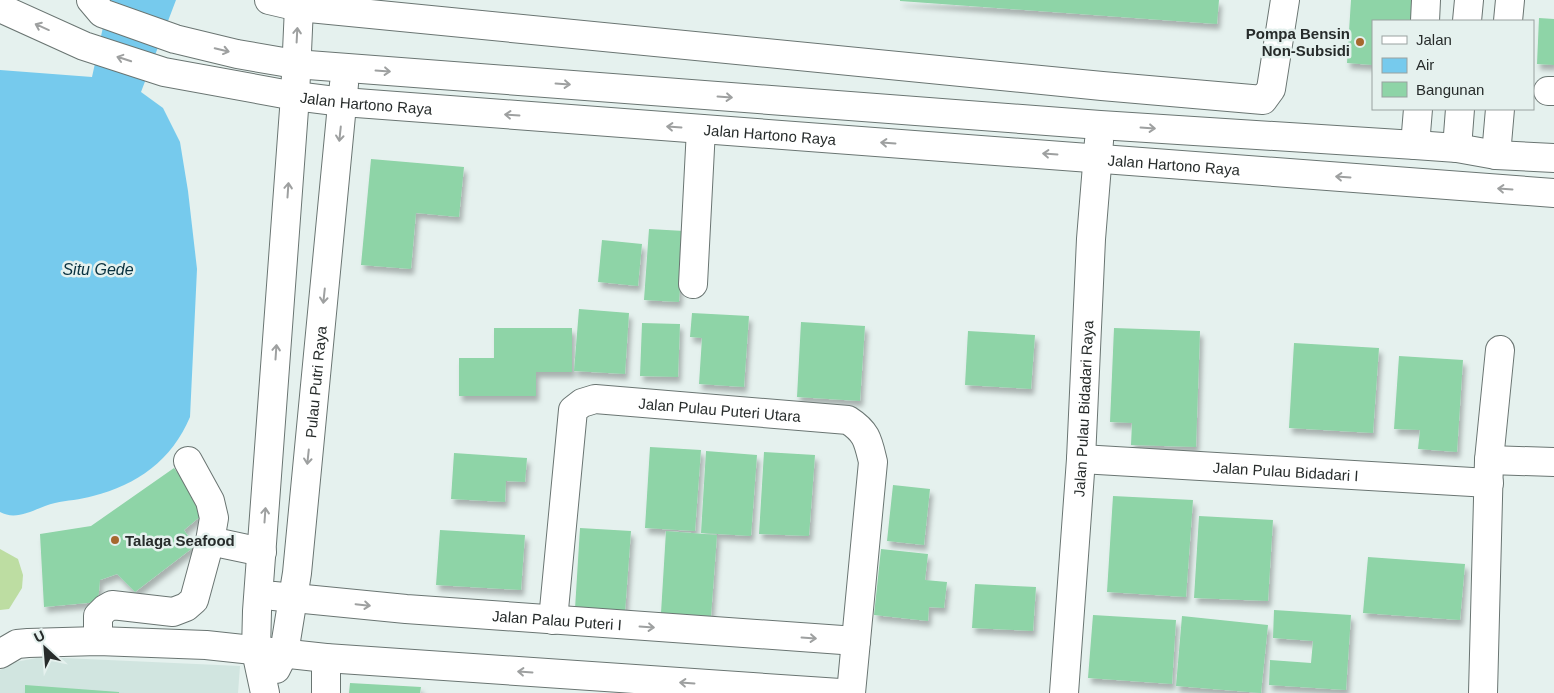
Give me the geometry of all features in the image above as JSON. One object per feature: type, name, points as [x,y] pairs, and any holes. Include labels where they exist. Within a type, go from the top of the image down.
[{"type":"street","points":[[269,0],[299,7],[1102,86],[1263,100]]},
{"type":"street","points":[[1259,135],[1263,100],[1271,89],[1285,0]]},
{"type":"street","points":[[1425,20],[1426,0]]},
{"type":"street","points":[[1467,20],[1469,0]]},
{"type":"street","points":[[1508,20],[1510,0]]},
{"type":"street","points":[[96,7],[175,39],[237,54],[295,64],[1100,125],[1457,148],[1496,155],[1554,158]]},
{"type":"street","name":"Pulau Putri Raya","points":[[265,691],[256,650],[295,96],[299,7]]},
{"type":"street","name":"Jalan Hartono Raya","points":[[0,8],[84,46],[164,72],[295,96],[343,102],[1554,193]]},
{"type":"street","name":"Pulau Putri Raya","points":[[265,691],[284,653],[298,563],[345,68]]},
{"type":"street","points":[[1415,145],[1418,110]]},
{"type":"street","points":[[1457,148],[1460,110]]},
{"type":"street","points":[[1496,155],[1500,110]]},
{"type":"street","name":"Jalan Pulau Bidadari Raya","points":[[1064,693],[1081,459],[1091,239],[1099,158],[1100,125]]},
{"type":"street","points":[[693,284],[701,129]]},
{"type":"street","points":[[1482,693],[1489,471],[1500,350]]},
{"type":"street","name":"Jalan Pulau Puteri Utara","points":[[553,620],[573,410],[582,403],[595,399],[848,420],[858,426],[868,438],[873,462],[856,642]]},
{"type":"street","name":"Jalan Pulau Bidadari I","points":[[1081,459],[1489,471],[1554,462]]},
{"type":"street","points":[[98,641],[98,616],[112,605],[173,612],[186,607],[194,600],[210,541],[214,518],[210,501],[188,461]]},
{"type":"street","points":[[210,541],[262,552]]},
{"type":"street","name":"Jalan Palau Puteri I","points":[[259,594],[406,609],[856,642]]},
{"type":"street","points":[[0,654],[17,644],[98,641],[206,645],[326,658],[840,693]]},
{"type":"street","points":[[851,693],[856,642]]},
{"type":"street","points":[[326,658],[326,693]]},
{"type":"shaded area","points":[[42,657],[240,666],[238,693],[0,693],[0,670],[15,662]]},
{"type":"green space","points":[[0,549],[18,559],[23,575],[22,588],[9,609],[0,610]]},
{"type":"water","name":"Situ Gede","points":[[109,0],[176,0],[141,92],[163,108],[180,142],[188,191],[197,269],[190,417],[173,446],[163,458],[138,478],[93,496],[55,503],[21,515],[7,515],[0,512],[0,70],[92,77]]},
{"type":"building","points":[[900,0],[1219,0],[1217,24]]},
{"type":"building","name":"Pompa Bensin Non-Subsidi","points":[[1351,0],[1422,0],[1421,20],[1372,20],[1372,65],[1347,63]]},
{"type":"building","points":[[1539,18],[1554,19],[1554,65],[1537,64]]},
{"type":"building","points":[[371,159],[464,167],[459,217],[416,213],[411,269],[361,265]]},
{"type":"building","points":[[649,229],[684,231],[679,302],[644,300]]},
{"type":"building","points":[[602,240],[642,244],[638,286],[598,282]]},
{"type":"building","points":[[579,309],[629,313],[625,374],[574,371]]},
{"type":"building","points":[[692,313],[749,316],[744,387],[699,384],[702,338],[690,337]]},
{"type":"building","points":[[801,322],[865,326],[860,401],[797,397]]},
{"type":"building","points":[[642,323],[680,324],[678,377],[640,376]]},
{"type":"building","points":[[494,328],[572,328],[572,372],[536,372],[536,396],[459,396],[459,358],[494,358]]},
{"type":"building","points":[[1114,328],[1200,331],[1196,447],[1131,445],[1132,423],[1110,422]]},
{"type":"building","points":[[968,331],[1035,335],[1031,389],[965,385]]},
{"type":"building","points":[[1294,343],[1379,348],[1373,433],[1289,428]]},
{"type":"building","points":[[1399,356],[1463,360],[1457,452],[1418,449],[1420,430],[1394,429]]},
{"type":"building","points":[[650,447],[701,450],[695,531],[645,528]]},
{"type":"building","points":[[706,451],[757,455],[751,536],[701,533]]},
{"type":"building","points":[[764,452],[815,455],[809,536],[759,534]]},
{"type":"building","points":[[454,453],[527,458],[525,482],[506,481],[505,502],[451,499]]},
{"type":"building","name":"Talaga Seafood","points":[[174,468],[207,511],[184,530],[195,546],[135,592],[117,574],[100,580],[98,602],[44,607],[40,534],[91,526]]},
{"type":"building","points":[[893,485],[930,489],[924,545],[887,541]]},
{"type":"building","points":[[1113,496],[1193,500],[1186,597],[1107,592]]},
{"type":"building","points":[[1199,516],[1273,520],[1268,601],[1194,598]]},
{"type":"building","points":[[580,528],[631,531],[625,612],[575,609]]},
{"type":"building","points":[[440,530],[525,535],[521,590],[436,585]]},
{"type":"building","points":[[666,531],[717,535],[711,616],[661,613]]},
{"type":"building","points":[[881,549],[928,554],[925,580],[947,582],[944,608],[929,607],[928,621],[874,615]]},
{"type":"building","points":[[1368,557],[1465,564],[1460,620],[1363,613]]},
{"type":"building","points":[[975,584],[1036,587],[1033,631],[972,628]]},
{"type":"building","points":[[1274,610],[1351,615],[1346,690],[1269,685],[1270,660],[1311,663],[1313,641],[1273,638]]},
{"type":"building","points":[[1093,615],[1176,620],[1172,684],[1088,678]]},
{"type":"building","points":[[1182,616],[1268,625],[1261,693],[1176,686]]},
{"type":"building","points":[[350,683],[421,687],[420,693],[349,693]]},
{"type":"building","points":[[25,685],[119,692],[119,693],[25,693]]},
{"type":"place","name":"Pompa Bensin Non-Subsidi","points":[[1360,42]]},
{"type":"place","name":"Talaga Seafood","points":[[115,540]]}]
